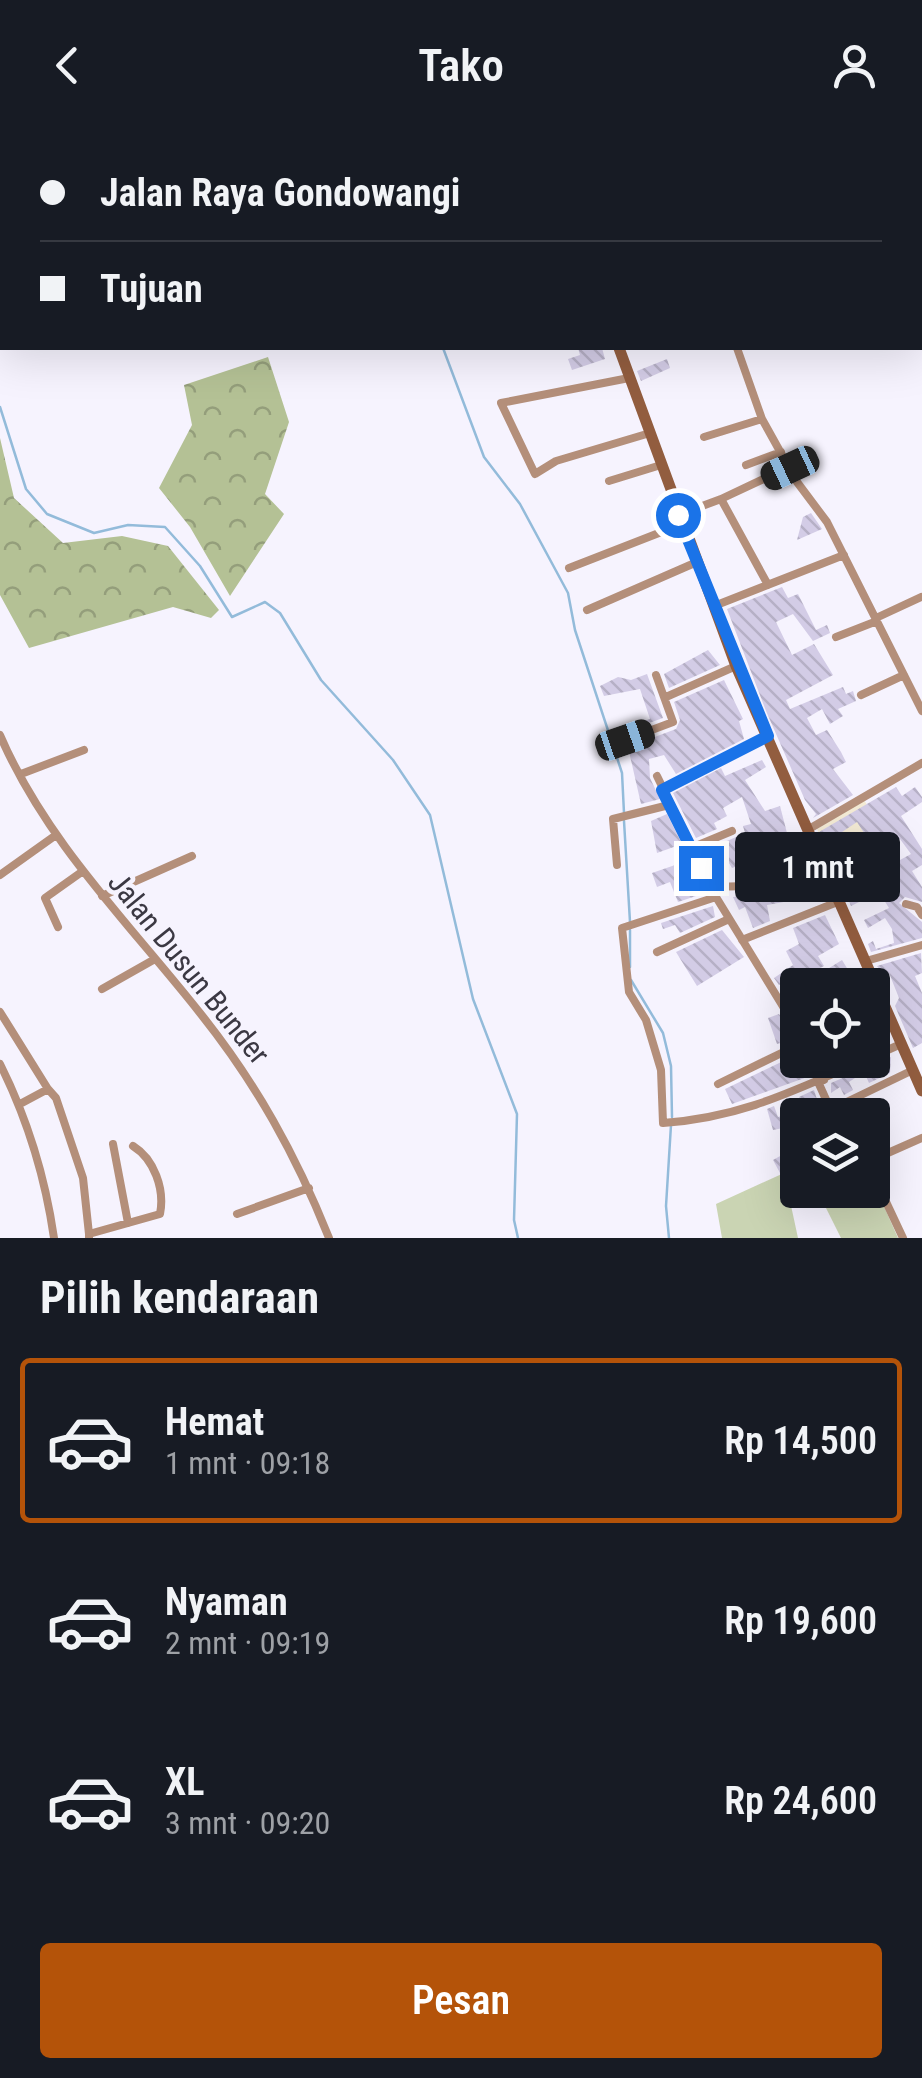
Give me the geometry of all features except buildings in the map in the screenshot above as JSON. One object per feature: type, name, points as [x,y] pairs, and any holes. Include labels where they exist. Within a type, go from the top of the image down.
[{"type":"street","points":[[621,350],[736,666],[868,968]]},
{"type":"street","points":[[738,350],[762,419],[844,555],[922,711]]},
{"type":"street","points":[[629,378],[501,403],[535,474],[556,461],[650,433]]},
{"type":"street","points":[[704,437],[762,419]]},
{"type":"street","points":[[746,465],[780,452]]},
{"type":"street","points":[[609,480],[661,465]]},
{"type":"street","points":[[569,568],[790,468]]},
{"type":"street","points":[[721,500],[768,585]]},
{"type":"street","points":[[714,606],[844,555]]},
{"type":"street","points":[[587,610],[696,562]]},
{"type":"street","points":[[836,637],[921,597]]},
{"type":"street","points":[[666,697],[736,666]]},
{"type":"street","points":[[625,740],[673,722],[656,674]]},
{"type":"street","points":[[861,695],[904,674]]},
{"type":"street","name":"Jalan Dusun Bunder","points":[[0,735],[56,835],[82,871],[257,1090],[309,1188],[329,1238]]},
{"type":"street","points":[[662,790],[768,736]]},
{"type":"street","points":[[21,774],[84,750]]},
{"type":"street","points":[[809,829],[922,763]]},
{"type":"street","points":[[656,776],[716,897],[780,1002]]},
{"type":"street","points":[[617,865],[612,821],[669,805]]},
{"type":"street","points":[[690,848],[732,831]]},
{"type":"street","points":[[0,875],[56,835]]},
{"type":"street","points":[[102,896],[192,856]]},
{"type":"street","points":[[58,927],[44,898],[82,871]]},
{"type":"street","points":[[712,887],[788,885],[829,876]]},
{"type":"street","points":[[716,897],[622,928],[629,992],[655,1044],[670,1123],[726,1116],[830,1078]]},
{"type":"street","points":[[742,940],[840,901]]},
{"type":"street","points":[[906,904],[918,907],[922,916]]},
{"type":"street","points":[[658,952],[729,919]]},
{"type":"street","points":[[866,961],[922,945]]},
{"type":"street","points":[[102,989],[155,960]]},
{"type":"street","points":[[0,1012],[56,1098],[83,1178],[89,1236],[160,1214],[162,1204],[148,1156],[133,1146]]},
{"type":"street","points":[[890,1025],[921,1086]]},
{"type":"street","points":[[890,1049],[901,1044]]},
{"type":"street","points":[[718,1084],[780,1054]]},
{"type":"street","points":[[0,1064],[20,1104],[46,1184],[54,1238]]},
{"type":"street","points":[[860,1098],[913,1070]]},
{"type":"street","points":[[821,1078],[827,1098]]},
{"type":"street","points":[[20,1104],[48,1089]]},
{"type":"street","points":[[890,1152],[922,1138]]},
{"type":"street","points":[[113,1144],[128,1224]]},
{"type":"street","points":[[237,1214],[309,1188]]},
{"type":"street","points":[[889,1208],[903,1238]]},
{"type":"shaded area","points":[[864,800],[893,845],[838,879],[817,829]]},
{"type":"green space","points":[[268,357],[289,422],[265,494],[284,514],[230,596],[190,527],[159,488],[192,425],[184,385]]},
{"type":"green space","points":[[0,438],[14,498],[63,543],[122,536],[168,546],[219,610],[211,618],[173,607],[29,648],[0,595]]},
{"type":"green space","points":[[780,1175],[780,1208],[792,1208],[798,1238],[722,1238],[716,1204]]},
{"type":"green space","points":[[826,1208],[885,1208],[898,1238],[841,1238]]},
{"type":"waterway","points":[[444,350],[484,457],[520,504],[568,593],[575,630],[622,773],[624,813]]},
{"type":"waterway","points":[[0,407],[26,489],[47,514],[94,533],[128,525],[165,527],[200,566],[232,617],[265,602],[280,613],[321,680],[393,760],[430,815],[473,999],[517,1114],[514,1220],[518,1238]]},
{"type":"waterway","points":[[624,821],[630,922]]},
{"type":"waterway","points":[[630,930],[630,967]]},
{"type":"waterway","points":[[631,980],[663,1033],[671,1066],[672,1117]]},
{"type":"waterway","points":[[669,1238],[666,1206],[671,1125]]},
{"type":"route","points":[[678,515],[736,666],[768,736],[662,790],[701,868]]}]
